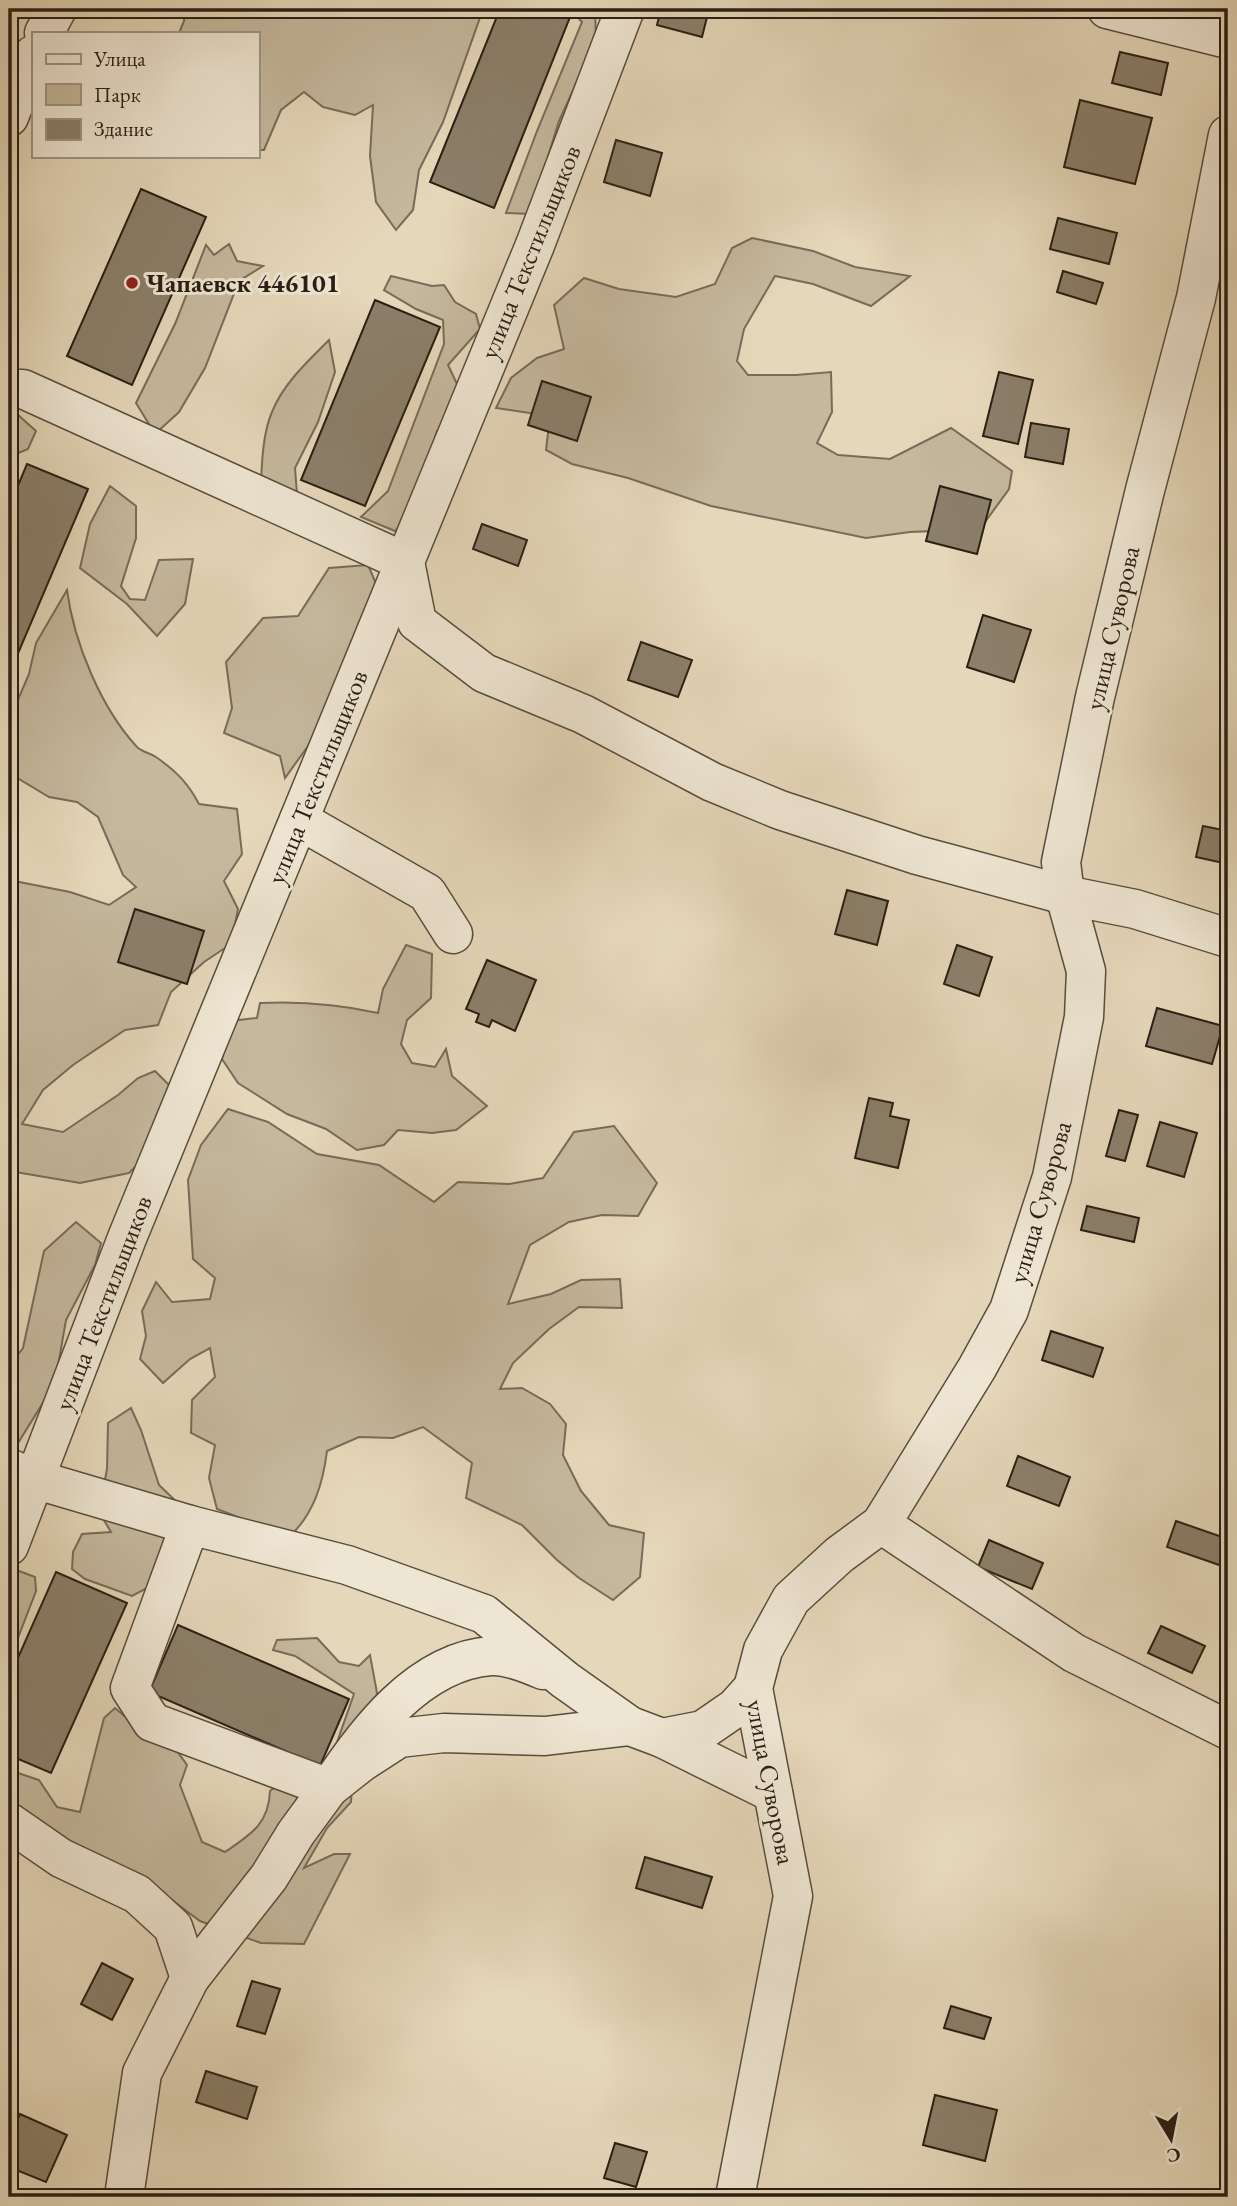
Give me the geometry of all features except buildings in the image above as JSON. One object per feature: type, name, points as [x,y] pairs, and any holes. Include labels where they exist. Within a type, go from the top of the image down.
[{"type":"street","points":[[45,32],[57,9]]},
{"type":"street","name":"улица Текстильщиков","points":[[9,1546],[22,1474],[127,1238],[535,245],[625,9]]},
{"type":"street","points":[[1107,9],[1228,39]]},
{"type":"street","points":[[9,117],[32,58]]},
{"type":"street","name":"улица Суворова","points":[[735,2197],[793,1896],[753,1688],[763,1650],[792,1599],[839,1555],[881,1524],[977,1368],[1009,1310],[1052,1177],[1084,1017],[1086,971],[1065,895],[1061,862],[1095,697],[1145,490],[1196,298],[1228,135]]},
{"type":"street","points":[[9,389],[23,389],[405,562],[417,622],[484,673],[583,713],[712,782],[780,810],[917,856],[1065,895],[1135,909],[1228,938]]},
{"type":"street","points":[[299,820],[427,893],[453,934]]},
{"type":"street","points":[[22,1474],[190,1525],[347,1565],[484,1614],[565,1681],[646,1732],[773,1793]]},
{"type":"street","points":[[881,1524],[1074,1653],[1228,1730]]},
{"type":"street","points":[[190,1525],[130,1688],[152,1722],[329,1788]]},
{"type":"street","points":[[124,2197],[142,2073],[190,1978],[269,1877],[358,1744],[383,1715],[432,1677],[465,1660],[494,1656],[532,1666],[565,1681]]},
{"type":"street","points":[[329,1788],[399,1738],[444,1733],[545,1736],[703,1730],[735,1708],[753,1688]]},
{"type":"street","points":[[9,1822],[61,1858],[137,1894],[173,1927],[190,1978]]},
{"type":"green space","points":[[185,9],[483,9],[443,122],[419,170],[413,210],[396,230],[376,202],[370,156],[373,105],[355,115],[323,107],[304,92],[281,110],[264,150],[259,150],[259,32],[179,32]]},
{"type":"green space","points":[[570,9],[595,9],[596,40],[559,121],[530,214],[506,213],[582,22]]},
{"type":"green space","points":[[752,238],[813,251],[855,267],[910,276],[871,306],[813,284],[775,276],[744,329],[737,361],[748,375],[831,372],[832,412],[817,443],[838,455],[890,459],[951,428],[1012,471],[1009,489],[980,529],[910,532],[866,538],[711,506],[628,478],[572,464],[546,450],[550,416],[496,408],[511,378],[537,358],[564,349],[554,305],[584,278],[619,289],[676,297],[715,284],[732,248]]},
{"type":"green space","points":[[229,244],[237,261],[263,266],[239,281],[205,368],[179,412],[155,434],[136,403],[175,324],[206,245],[214,255]]},
{"type":"green space","points":[[391,276],[432,286],[444,285],[455,302],[476,314],[480,329],[448,365],[457,384],[456,416],[437,431],[412,514],[395,531],[361,517],[388,491],[444,344],[443,320],[416,309],[384,290]]},
{"type":"green space","points":[[329,340],[335,372],[318,422],[295,468],[297,494],[261,482],[265,438],[277,402],[297,373]]},
{"type":"green space","points":[[16,413],[36,431],[28,449],[9,457],[9,416]]},
{"type":"green space","points":[[110,486],[136,506],[136,538],[121,586],[130,599],[145,600],[159,560],[193,559],[185,604],[157,636],[127,604],[80,568],[90,524]]},
{"type":"green space","points":[[368,565],[377,586],[316,735],[285,778],[280,756],[224,733],[232,708],[226,662],[263,618],[298,616],[329,568]]},
{"type":"green space","points":[[67,590],[83,653],[112,713],[137,747],[175,772],[199,804],[237,809],[242,854],[224,881],[238,909],[231,944],[204,962],[171,992],[158,1025],[125,1030],[73,1065],[43,1090],[22,1124],[63,1132],[118,1095],[138,1078],[155,1071],[174,1090],[147,1155],[129,1173],[80,1183],[9,1171],[9,880],[70,892],[109,905],[136,887],[123,875],[98,817],[77,802],[49,797],[9,773],[9,712],[14,709],[29,674],[36,643]]},
{"type":"green space","points":[[406,945],[432,954],[431,998],[407,1020],[401,1044],[412,1063],[435,1067],[446,1049],[452,1076],[487,1106],[456,1130],[432,1133],[398,1130],[384,1145],[357,1150],[326,1129],[287,1114],[238,1083],[222,1059],[230,1021],[257,1018],[260,1003],[319,1004],[378,1013],[383,989]]},
{"type":"green space","points":[[228,1109],[268,1122],[317,1154],[379,1165],[434,1202],[458,1182],[509,1184],[543,1178],[574,1132],[614,1126],[657,1183],[638,1216],[602,1215],[569,1222],[530,1245],[508,1304],[551,1294],[581,1280],[620,1279],[622,1308],[579,1307],[549,1329],[513,1363],[500,1389],[522,1388],[550,1404],[566,1424],[563,1455],[581,1491],[609,1525],[644,1533],[640,1577],[613,1600],[557,1560],[522,1525],[466,1498],[472,1463],[423,1427],[393,1438],[359,1437],[327,1451],[316,1497],[305,1518],[289,1537],[217,1509],[209,1478],[215,1445],[191,1433],[192,1400],[215,1377],[210,1348],[190,1359],[163,1383],[140,1359],[146,1336],[142,1311],[156,1282],[172,1302],[210,1299],[215,1278],[193,1259],[188,1180],[201,1145]]},
{"type":"green space","points":[[76,1222],[101,1243],[95,1265],[66,1320],[58,1366],[49,1393],[10,1456],[9,1366],[23,1348],[44,1251]]},
{"type":"green space","points":[[131,1408],[159,1485],[180,1505],[151,1586],[132,1596],[85,1579],[72,1569],[73,1552],[82,1534],[111,1532],[99,1512],[107,1469],[108,1423]]},
{"type":"green space","points":[[19,1571],[35,1577],[36,1591],[9,1661],[9,1587]]},
{"type":"green space","points":[[317,1638],[339,1662],[359,1666],[370,1655],[377,1693],[365,1751],[352,1786],[351,1802],[327,1828],[304,1868],[334,1854],[350,1854],[304,1944],[261,1943],[200,1921],[168,1897],[9,1809],[9,1770],[39,1780],[57,1807],[80,1812],[104,1718],[115,1708],[135,1725],[177,1751],[187,1765],[180,1785],[202,1842],[225,1852],[250,1834],[262,1820],[270,1791],[299,1769],[317,1771],[330,1762],[354,1694],[295,1656],[273,1650],[277,1640]]},
{"type":"place","name":"Чапаевск 446101","points":[[132,283]]}]
